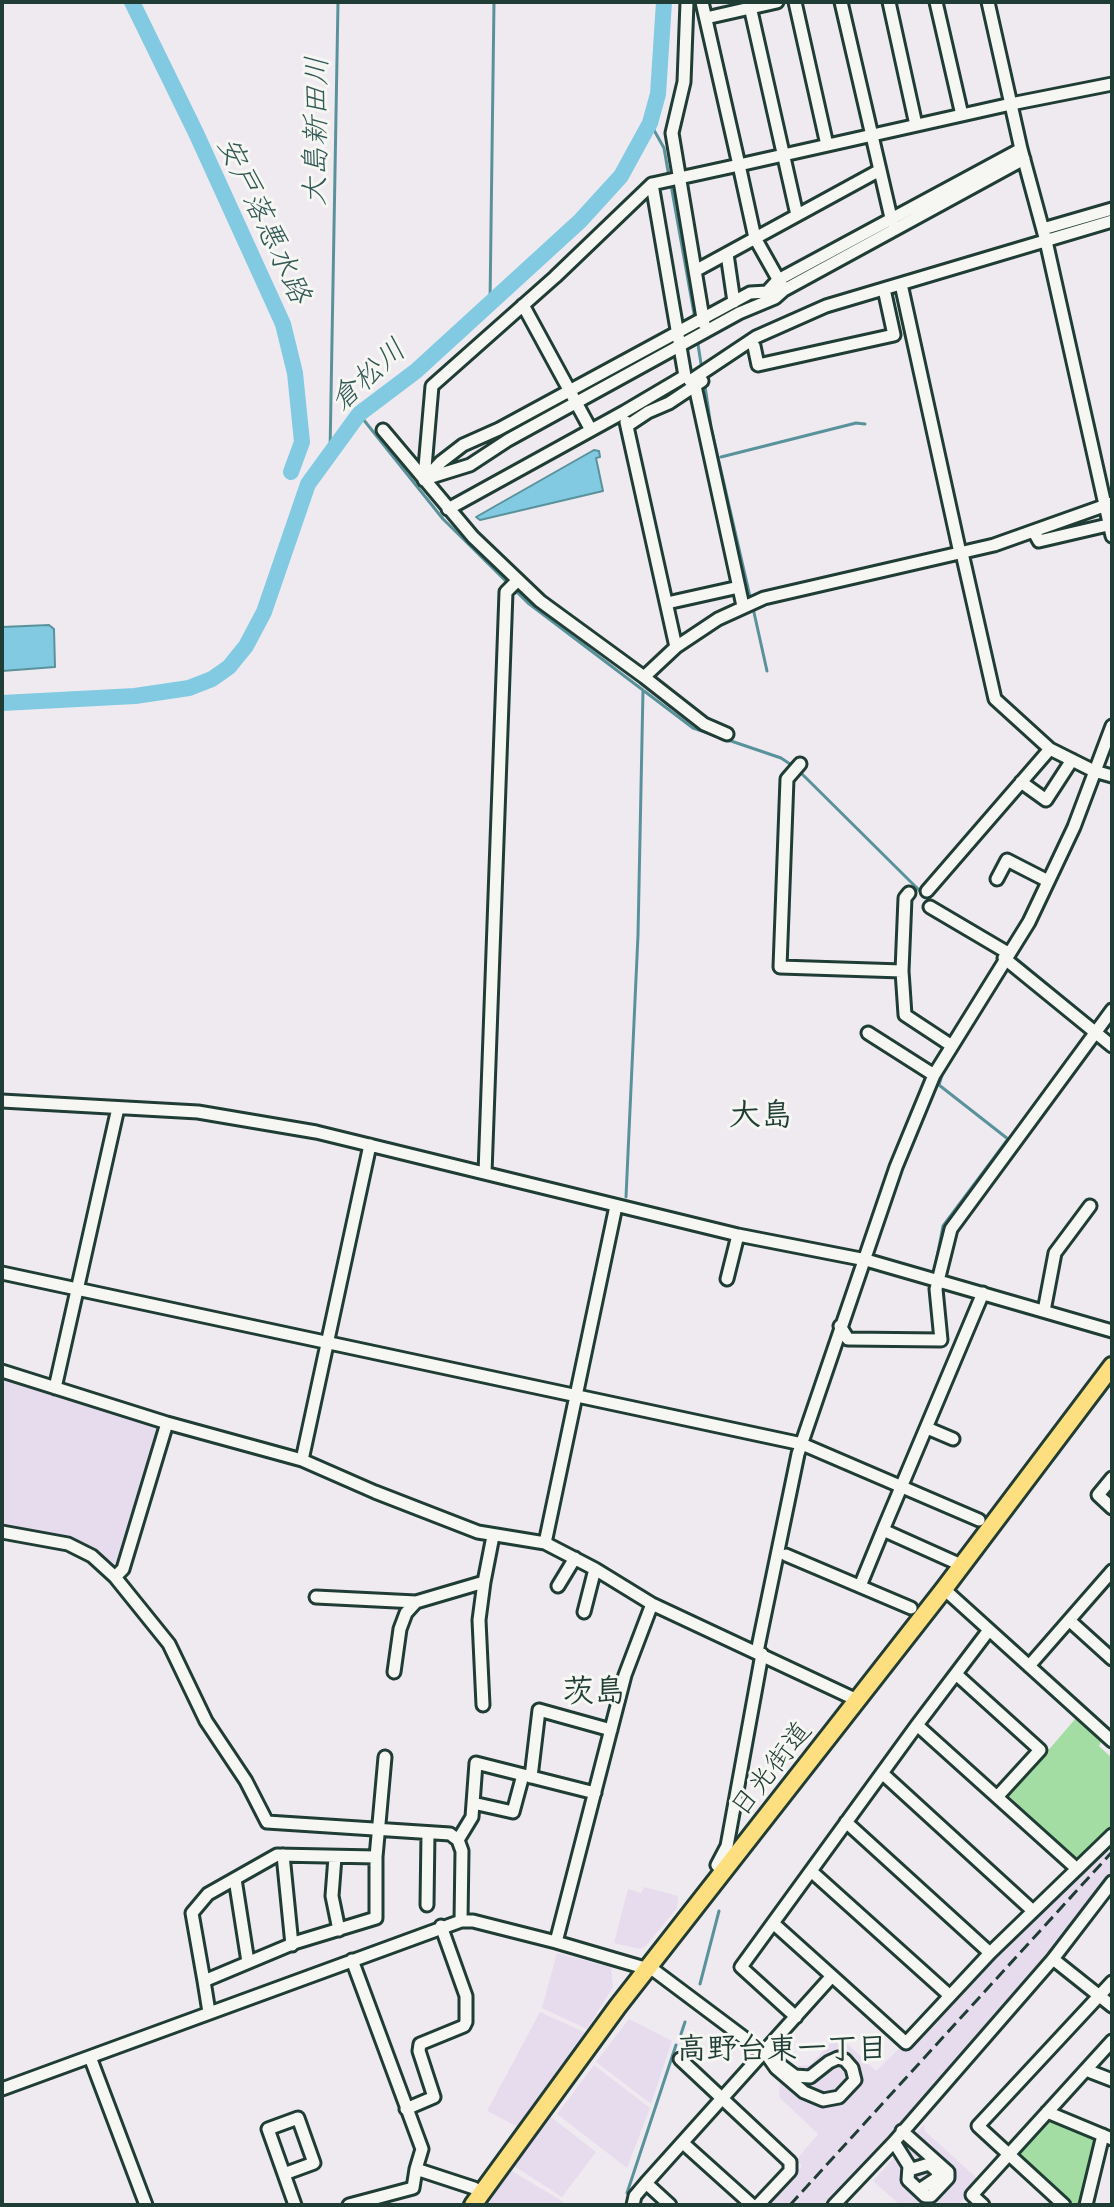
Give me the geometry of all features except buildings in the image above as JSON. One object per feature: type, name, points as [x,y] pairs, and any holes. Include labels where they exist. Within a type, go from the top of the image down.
[{"type":"highway","name":"日光街道","points":[[477,2199],[648,1968],[944,1589],[1112,1366]]},
{"type":"street","points":[[687,2],[684,82],[672,133],[706,332]]},
{"type":"street","points":[[702,2],[755,238],[781,285]]},
{"type":"street","points":[[706,18],[750,5],[777,2]]},
{"type":"street","points":[[795,2],[827,145]]},
{"type":"street","points":[[841,2],[892,224]]},
{"type":"street","points":[[889,2],[916,125]]},
{"type":"street","points":[[936,2],[962,115]]},
{"type":"street","points":[[988,2],[1108,503],[1111,528],[1039,541],[1034,532]]},
{"type":"street","points":[[750,5],[797,215]]},
{"type":"street","points":[[424,480],[432,386],[652,184],[1112,84]]},
{"type":"street","points":[[424,480],[463,445],[499,429],[750,293],[767,292],[781,285],[1023,154]]},
{"type":"street","points":[[695,271],[880,170]]},
{"type":"street","points":[[652,184],[679,348],[690,381],[743,606]]},
{"type":"street","points":[[448,509],[624,412],[827,313],[1112,209]]},
{"type":"street","points":[[1044,235],[1112,221]]},
{"type":"street","points":[[727,254],[734,302]]},
{"type":"street","points":[[901,284],[995,699],[1050,749],[1094,771],[1112,776]]},
{"type":"street","points":[[424,480],[470,465],[508,440],[739,313],[758,307],[781,285]]},
{"type":"street","points":[[754,346],[758,365],[894,335],[885,292]]},
{"type":"street","points":[[627,426],[756,337],[826,306],[885,292]]},
{"type":"street","points":[[750,293],[758,307]]},
{"type":"street","points":[[523,305],[591,430]]},
{"type":"street","points":[[624,412],[676,647]]},
{"type":"street","points":[[383,430],[448,509],[540,601],[704,724],[727,734]]},
{"type":"street","points":[[644,677],[676,647],[718,619],[764,598],[961,553],[1034,532],[1108,503]]},
{"type":"street","points":[[485,1173],[506,592],[518,580]]},
{"type":"street","points":[[667,603],[739,587]]},
{"type":"street","points":[[724,1872],[717,1865],[727,1846],[780,1531],[802,1444],[840,1326],[866,1260],[896,1167],[934,1075],[1029,922],[1074,827],[1112,726]]},
{"type":"street","points":[[927,891],[1050,749]]},
{"type":"street","points":[[1021,782],[1046,800],[1072,760]]},
{"type":"street","points":[[800,764],[787,779],[780,967],[902,971]]},
{"type":"street","points":[[997,879],[1007,860],[1048,881]]},
{"type":"street","points":[[909,893],[905,898],[902,971],[905,1015],[952,1046]]},
{"type":"street","points":[[930,907],[1006,955],[1112,1046]]},
{"type":"street","points":[[840,1326],[848,1339],[941,1340],[936,1289],[951,1229],[1112,1010]]},
{"type":"street","points":[[868,1033],[934,1075]]},
{"type":"street","points":[[2,1101],[198,1112],[242,1118],[370,1145],[738,1235],[866,1260],[1112,1331]]},
{"type":"street","points":[[55,1388],[118,1108]]},
{"type":"street","points":[[302,1460],[370,1145]]},
{"type":"street","points":[[545,1543],[616,1206]]},
{"type":"street","points":[[1044,1311],[1055,1253],[1090,1206]]},
{"type":"street","points":[[727,1279],[738,1235]]},
{"type":"street","points":[[2,1273],[802,1444],[979,1520]]},
{"type":"street","points":[[860,1586],[983,1293]]},
{"type":"street","points":[[2,1371],[167,1423],[302,1460],[478,1532],[545,1543],[652,1604],[857,1700]]},
{"type":"street","points":[[115,1577],[123,1569],[167,1423]]},
{"type":"street","points":[[927,1428],[953,1439]]},
{"type":"street","points":[[1112,1478],[1098,1495],[1112,1508]]},
{"type":"street","points":[[883,1530],[961,1565]]},
{"type":"street","points":[[2,1532],[68,1544],[92,1556],[115,1577],[169,1644],[206,1721],[252,1791],[267,1822],[450,1834],[458,1840],[462,1851],[461,1921]]},
{"type":"street","points":[[483,1705],[479,1620],[493,1536]]},
{"type":"street","points":[[786,1555],[911,1608]]},
{"type":"street","points":[[558,1586],[575,1558]]},
{"type":"street","points":[[584,1612],[595,1569]]},
{"type":"street","points":[[1029,1666],[1110,1577]]},
{"type":"street","points":[[316,1597],[416,1602],[484,1582]]},
{"type":"street","points":[[944,1589],[1112,1741]]},
{"type":"street","points":[[394,1672],[400,1629],[406,1613],[416,1602]]},
{"type":"street","points":[[556,1942],[625,1675],[652,1604]]},
{"type":"street","points":[[1070,1621],[1112,1659]]},
{"type":"street","points":[[796,2017],[741,1967],[989,1630]]},
{"type":"street","points":[[956,1674],[1040,1750],[997,1797]]},
{"type":"street","points":[[473,1803],[513,1812],[527,1776],[539,1710],[611,1730]]},
{"type":"street","points":[[917,1725],[1077,1869]]},
{"type":"street","points":[[204,1981],[292,1945],[376,1918],[376,1857],[385,1757]]},
{"type":"street","points":[[458,1840],[472,1817],[476,1763],[595,1793]]},
{"type":"street","points":[[882,1773],[1033,1911]]},
{"type":"street","points":[[846,1822],[990,1953]]},
{"type":"street","points":[[427,1905],[428,1833]]},
{"type":"street","points":[[773,1923],[906,2043],[990,1953],[1112,1835]]},
{"type":"street","points":[[209,2012],[192,1913],[208,1894],[277,1855],[376,1857]]},
{"type":"street","points":[[283,1855],[292,1945]]},
{"type":"street","points":[[335,1857],[332,1896],[339,1930]]},
{"type":"street","points":[[811,1871],[949,1995]]},
{"type":"street","points":[[235,1879],[248,1962]]},
{"type":"street","points":[[834,2205],[894,2142],[1053,1959],[1112,1882]]},
{"type":"street","points":[[2,2089],[461,1921],[473,1921],[648,1968],[675,1984],[795,2076],[806,2078],[815,2075],[838,2058],[849,2064],[855,2076],[852,2084],[835,2099],[815,2098],[790,2081],[766,2056]]},
{"type":"street","points":[[406,2109],[434,2097],[418,2046],[464,2026],[466,2022],[466,1996],[441,1926]]},
{"type":"street","points":[[1053,1959],[1112,2006]]},
{"type":"street","points":[[349,2205],[413,2188],[422,2149],[352,1960]]},
{"type":"street","points":[[633,2205],[635,2196],[646,2183],[766,2056],[832,1976]]},
{"type":"street","points":[[1064,2205],[978,2126],[1112,1982]]},
{"type":"street","points":[[983,2205],[972,2195],[1112,2041]]},
{"type":"street","points":[[90,2057],[146,2205]]},
{"type":"street","points":[[680,2059],[790,2162],[792,2167],[758,2205]]},
{"type":"street","points":[[1086,2070],[1112,2080]]},
{"type":"street","points":[[815,2075],[812,2089],[815,2098]]},
{"type":"street","points":[[1047,2112],[1107,2137],[1086,2205]]},
{"type":"street","points":[[284,2174],[314,2163],[298,2118],[268,2129],[295,2205]]},
{"type":"street","points":[[894,2142],[909,2168],[908,2180],[925,2196],[931,2196],[949,2175],[947,2170],[902,2131]]},
{"type":"street","points":[[683,2143],[752,2205]]},
{"type":"street","points":[[909,2168],[928,2154]]},
{"type":"street","points":[[909,2168],[929,2164],[938,2172],[937,2178],[919,2190]]},
{"type":"street","points":[[416,2169],[474,2188],[477,2199]]},
{"type":"street","points":[[646,2183],[670,2205]]},
{"type":"shaded area","points":[[2,1379],[155,1425],[159,1431],[118,1565],[112,1567],[87,1546],[69,1539],[2,1527]]},
{"type":"shaded area","points":[[1112,1841],[1112,1872],[1006,2005],[830,2201],[826,2205],[766,2205],[802,2166],[796,2160],[818,2134],[779,2097],[780,2082],[794,2066],[810,2065],[838,2035],[876,2071]]},
{"type":"shaded area","points":[[644,1887],[678,1896],[677,1908],[646,1946],[640,1949],[614,1943],[628,1889],[641,1893]]},
{"type":"shaded area","points":[[557,1953],[611,1967],[613,1987],[587,2029],[542,2008]]},
{"type":"shaded area","points":[[540,2012],[586,2033],[520,2128],[487,2111]]},
{"type":"shaded area","points":[[629,2019],[672,2041],[651,2104],[596,2062]]},
{"type":"shaded area","points":[[594,2065],[650,2108],[627,2168],[557,2114]]},
{"type":"shaded area","points":[[551,2117],[596,2152],[562,2197],[514,2166]]},
{"type":"shaded area","points":[[924,2124],[925,2131],[980,2181],[958,2205],[900,2205],[873,2181]]},
{"type":"shaded area","points":[[512,2171],[567,2204],[570,2205],[484,2205]]},
{"type":"green space","points":[[1076,1718],[1101,1742],[1099,1746],[1112,1758],[1112,1825],[1076,1859],[1009,1796]]},
{"type":"green space","points":[[1047,2116],[1103,2135],[1083,2205],[1070,2205],[1016,2155]]},
{"type":"water","points":[[594,450],[599,451],[600,457],[596,458],[603,491],[480,520],[476,517]]},
{"type":"water","points":[[49,625],[54,629],[55,667],[2,671],[2,627]]},
{"type":"waterway","name":"安戸落悪水路","points":[[132,2],[283,324],[295,373],[302,442],[291,472]]},
{"type":"waterway","name":"大島新田川","points":[[330,453],[338,2]]},
{"type":"waterway","points":[[490,303],[494,2]]},
{"type":"waterway","name":"倉松川","points":[[2,703],[135,696],[189,688],[212,679],[229,667],[246,646],[264,612],[308,484],[359,414],[416,371],[580,221],[621,176],[650,123],[658,94],[664,2]]},
{"type":"waterway","points":[[650,123],[664,148],[669,177]]},
{"type":"waterway","points":[[671,185],[695,319]]},
{"type":"waterway","points":[[697,338],[702,370]]},
{"type":"waterway","points":[[705,386],[711,427],[751,601]]},
{"type":"waterway","points":[[359,414],[443,519],[528,603],[693,728],[781,758],[793,766]]},
{"type":"waterway","points":[[721,457],[856,423],[865,424]]},
{"type":"waterway","points":[[753,608],[767,671]]},
{"type":"waterway","points":[[626,1197],[638,935],[643,690]]},
{"type":"waterway","points":[[799,771],[922,893]]},
{"type":"waterway","points":[[1013,956],[1097,1025]]},
{"type":"waterway","points":[[933,1278],[943,1226],[1008,1139],[939,1085],[990,995]]},
{"type":"waterway","points":[[1103,1030],[1112,1037]]},
{"type":"waterway","points":[[850,1333],[874,1334]]},
{"type":"waterway","points":[[793,1504],[806,1449]]},
{"type":"waterway","points":[[764,1653],[771,1609]]},
{"type":"waterway","points":[[700,1984],[719,1911]]},
{"type":"waterway","points":[[681,2034],[685,2022]]},
{"type":"waterway","points":[[627,2193],[676,2045]]},
{"type":"railway","points":[[790,2205],[1112,1852]]},
{"type":"district","name":"大島","points":[[761,1115]]},
{"type":"district","name":"茨島","points":[[594,1691]]},
{"type":"district","name":"高野台東一丁目","points":[[782,2049]]}]
